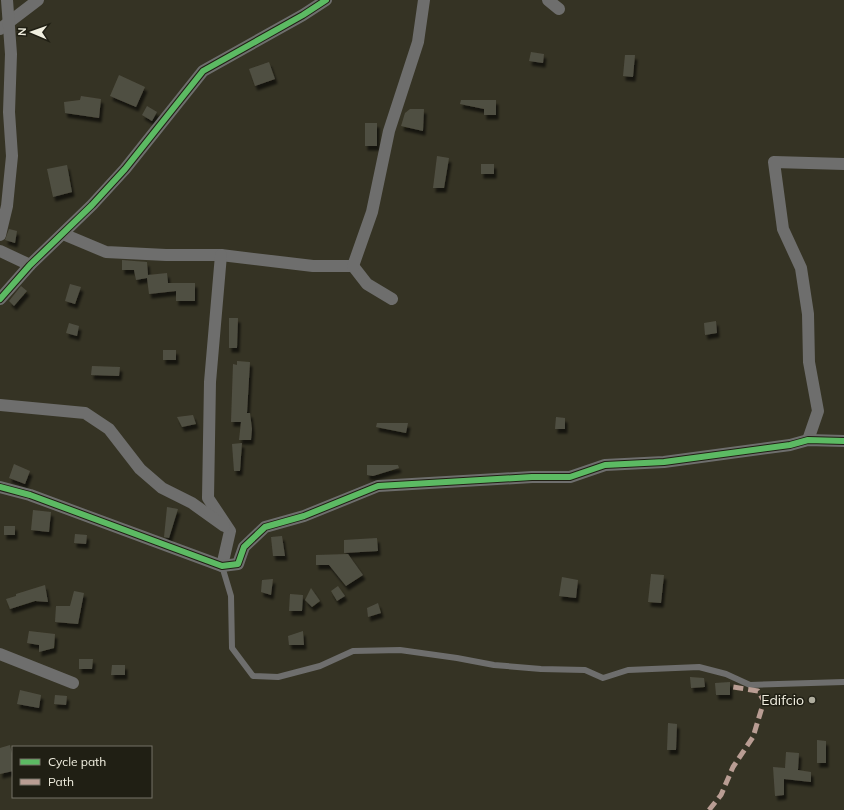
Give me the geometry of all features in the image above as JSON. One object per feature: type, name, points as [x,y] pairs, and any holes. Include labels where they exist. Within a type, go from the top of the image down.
[{"type":"street","points":[[0,235],[7,206],[12,156],[9,112],[11,54],[4,26],[7,0]]},
{"type":"street","points":[[4,26],[38,0]]},
{"type":"street","points":[[0,299],[30,265],[126,170],[203,71],[238,50],[303,15],[326,0]]},
{"type":"street","points":[[353,266],[372,212],[389,131],[418,42],[424,0]]},
{"type":"street","points":[[548,0],[559,9]]},
{"type":"street","points":[[808,440],[818,411],[809,362],[808,314],[801,268],[783,230],[774,162],[844,164]]},
{"type":"street","points":[[63,234],[106,252],[166,255],[221,255],[313,266],[353,266]]},
{"type":"street","points":[[0,251],[30,265]]},
{"type":"street","points":[[221,255],[210,382],[208,498],[230,531],[222,566]]},
{"type":"street","points":[[353,266],[367,284],[392,299]]},
{"type":"street","points":[[0,405],[85,413],[109,429],[140,469],[162,488],[192,503],[230,531]]},
{"type":"street","points":[[0,487],[30,495],[222,566],[238,564],[244,546],[266,527],[304,516],[378,486],[518,478],[570,477],[605,466],[664,462],[790,445],[808,440],[844,441]]},
{"type":"street","points":[[0,654],[73,683]]},
{"type":"lane","points":[[222,566],[231,596],[232,648],[253,676],[278,677],[320,666],[353,651],[400,650],[494,665],[541,669],[585,670],[603,678],[628,670],[699,667],[726,674],[750,685],[844,682]]},
{"type":"building","points":[[531,52],[544,54],[543,63],[529,61]]},
{"type":"building","points":[[625,55],[635,55],[633,77],[623,76]]},
{"type":"building","points":[[269,62],[275,79],[255,86],[249,69]]},
{"type":"building","points":[[119,75],[145,87],[136,107],[110,96]]},
{"type":"building","points":[[81,96],[101,99],[99,118],[65,113],[64,102],[80,100]]},
{"type":"building","points":[[461,100],[496,100],[496,115],[484,115],[484,109],[460,104]]},
{"type":"building","points":[[147,106],[157,112],[152,121],[142,115]]},
{"type":"building","points":[[410,109],[424,109],[423,131],[401,126],[405,113]]},
{"type":"building","points":[[365,123],[377,123],[377,146],[365,146]]},
{"type":"building","points":[[437,156],[449,158],[444,188],[433,188]]},
{"type":"building","points":[[481,164],[494,164],[494,174],[481,174]]},
{"type":"building","points":[[67,165],[72,192],[53,197],[47,169]]},
{"type":"building","points":[[9,229],[17,231],[15,243],[5,240]]},
{"type":"building","points":[[122,260],[147,262],[148,275],[167,273],[168,283],[195,283],[195,301],[176,301],[176,291],[149,294],[147,278],[136,280],[134,270],[122,270]]},
{"type":"building","points":[[70,284],[81,287],[75,304],[65,301]]},
{"type":"building","points":[[21,286],[27,291],[14,306],[9,301]]},
{"type":"building","points":[[229,318],[238,318],[237,348],[229,348]]},
{"type":"building","points":[[716,321],[717,333],[705,335],[704,323]]},
{"type":"building","points":[[69,323],[79,326],[77,336],[66,333]]},
{"type":"building","points":[[163,350],[176,350],[176,360],[163,360]]},
{"type":"building","points":[[237,361],[250,362],[247,413],[250,413],[252,429],[251,440],[239,440],[241,422],[231,422],[233,364],[237,365]]},
{"type":"building","points":[[92,366],[120,367],[119,376],[91,375]]},
{"type":"building","points":[[193,415],[196,424],[182,427],[177,417]]},
{"type":"building","points":[[556,417],[565,418],[565,429],[555,429]]},
{"type":"building","points":[[377,423],[408,423],[406,433],[376,427]]},
{"type":"building","points":[[242,443],[240,471],[234,471],[232,444]]},
{"type":"building","points":[[14,464],[30,471],[25,484],[9,478]]},
{"type":"building","points":[[367,465],[398,465],[399,468],[373,476],[367,475]]},
{"type":"building","points":[[167,507],[178,509],[169,538],[164,537]]},
{"type":"building","points":[[33,510],[51,512],[49,532],[31,530]]},
{"type":"building","points":[[4,526],[15,526],[15,535],[4,535]]},
{"type":"building","points":[[75,534],[87,535],[86,544],[74,543]]},
{"type":"building","points":[[282,536],[285,556],[273,556],[271,537]]},
{"type":"building","points":[[377,538],[378,551],[344,553],[344,540]]},
{"type":"building","points":[[348,554],[363,575],[346,586],[329,565],[316,565],[316,555]]},
{"type":"building","points":[[651,574],[664,575],[661,603],[648,602]]},
{"type":"building","points":[[562,577],[578,580],[576,598],[559,596]]},
{"type":"building","points":[[273,579],[271,595],[261,592],[262,580]]},
{"type":"building","points":[[45,585],[48,602],[35,601],[10,609],[6,599],[16,596],[16,594]]},
{"type":"building","points":[[338,586],[345,596],[337,601],[331,591]]},
{"type":"building","points":[[311,588],[320,601],[312,607],[305,600]]},
{"type":"building","points":[[74,591],[84,593],[78,624],[55,622],[56,606],[70,606]]},
{"type":"building","points":[[290,594],[303,595],[302,611],[289,611]]},
{"type":"building","points":[[378,603],[381,613],[368,617],[367,608]]},
{"type":"building","points":[[29,631],[55,634],[54,648],[39,652],[39,645],[27,643]]},
{"type":"building","points":[[303,631],[304,645],[289,645],[288,636]]},
{"type":"building","points":[[79,659],[93,659],[92,669],[79,669]]},
{"type":"building","points":[[112,665],[125,665],[125,675],[111,675]]},
{"type":"building","points":[[690,677],[704,678],[705,687],[691,688]]},
{"type":"building","points":[[730,682],[730,695],[716,695],[715,683]]},
{"type":"building","points":[[20,690],[41,695],[39,708],[17,704]]},
{"type":"building","points":[[55,695],[67,696],[66,705],[54,704]]},
{"type":"building","points":[[668,723],[677,724],[676,750],[667,750]]},
{"type":"building","points":[[817,740],[826,741],[826,763],[817,763]]},
{"type":"building","points":[[10,745],[12,754],[12,771],[0,774],[0,748]]},
{"type":"building","points":[[786,752],[799,753],[798,770],[811,772],[811,782],[784,779],[784,795],[775,796],[773,767],[785,768]]},
{"type":"marked path","points":[[709,810],[721,795],[733,767],[753,737],[764,701],[758,691],[733,687]]},
{"type":"cycle path","points":[[0,299],[30,265],[92,205],[125,169],[203,71],[303,15],[326,0]]},
{"type":"cycle path","points":[[0,487],[30,495],[222,566],[238,564],[244,547],[265,527],[304,516],[378,486],[532,477],[570,477],[605,465],[664,462],[790,445],[808,440],[844,441]]},
{"type":"place","name":"Edifcio","points":[[812,700]]}]
